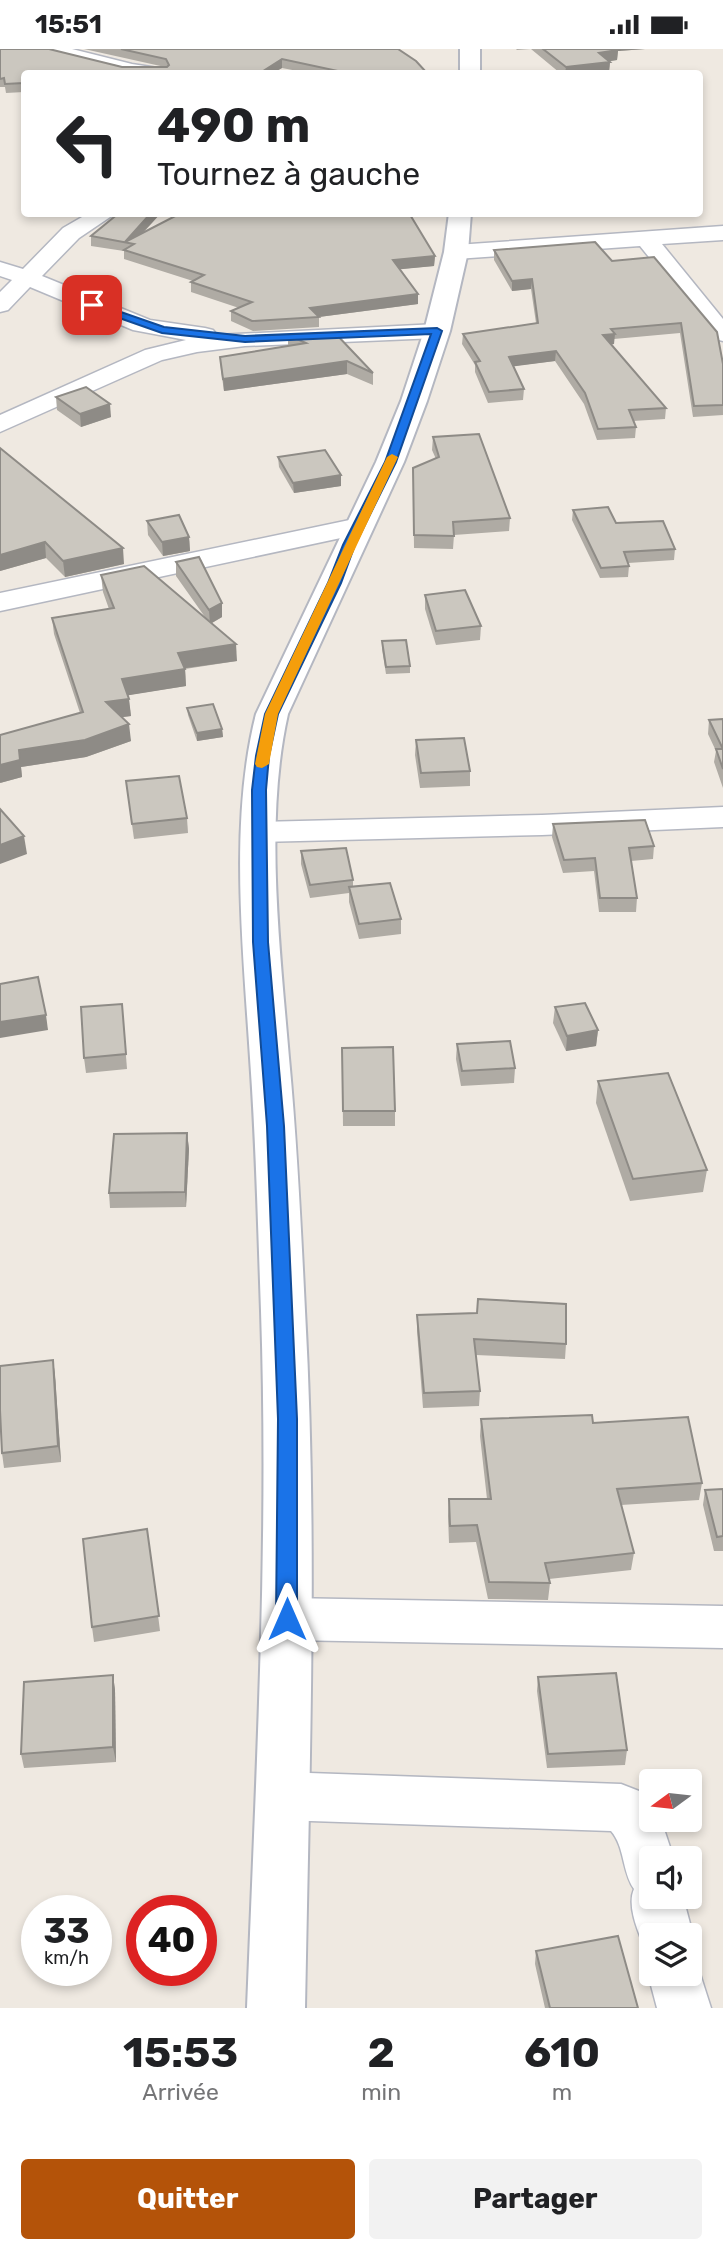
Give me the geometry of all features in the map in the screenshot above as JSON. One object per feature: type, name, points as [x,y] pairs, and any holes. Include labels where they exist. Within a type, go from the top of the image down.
[{"type":"street","points":[[50,49],[132,70]]},
{"type":"street","points":[[470,49],[470,70]]},
{"type":"street","points":[[0,305],[71,233],[98,217]]},
{"type":"street","points":[[276,2008],[287,1619],[288,1419],[275,1126],[261,942],[259,832],[262,756],[272,714],[390,462],[437,331],[458,233],[647,240],[723,233]]},
{"type":"street","points":[[647,240],[723,334]]},
{"type":"street","points":[[0,269],[28,277],[113,314],[162,330],[245,339]]},
{"type":"street","points":[[0,424],[154,355],[197,345],[245,339],[437,331]]},
{"type":"street","points":[[0,602],[354,536]]},
{"type":"street","points":[[0,621],[354,536]]},
{"type":"street","points":[[259,832],[542,825],[723,817]]},
{"type":"street","points":[[287,1619],[723,1627]]},
{"type":"street","points":[[281,1796],[621,1808],[631,1814],[640,1826],[645,1846]]},
{"type":"street","points":[[679,1986],[684,2008]]},
{"type":"building","points":[[0,49],[49,49],[122,67],[167,67],[169,65],[166,59],[121,49],[398,49],[424,70],[333,70],[282,59],[265,70],[21,70],[21,83],[5,84],[4,78],[0,79]]},
{"type":"building","points":[[543,49],[618,50],[599,53],[610,62],[566,67]]},
{"type":"building","points":[[114,217],[147,217],[125,242],[173,217],[411,217],[435,256],[393,260],[418,294],[310,308],[319,317],[252,321],[231,311],[252,302],[191,282],[204,275],[124,250],[134,244],[91,236]]},
{"type":"building","points":[[595,242],[612,261],[654,257],[717,332],[723,364],[723,405],[694,406],[681,323],[611,329],[615,334],[603,335],[666,408],[629,410],[636,427],[598,429],[585,393],[556,351],[509,357],[524,389],[489,392],[475,362],[480,361],[463,334],[538,323],[532,279],[512,281],[494,250]]},
{"type":"building","points":[[335,333],[373,373],[347,361],[223,379],[220,357],[306,343],[288,335]]},
{"type":"building","points":[[86,387],[110,404],[80,414],[56,397]]},
{"type":"building","points":[[479,434],[510,518],[453,522],[454,536],[414,535],[413,468],[439,457],[433,437]]},
{"type":"building","points":[[0,448],[123,548],[63,561],[45,542],[0,555]]},
{"type":"building","points":[[325,450],[341,475],[293,483],[278,457]]},
{"type":"building","points":[[608,507],[616,523],[663,521],[675,549],[624,552],[629,566],[601,568],[573,510]]},
{"type":"building","points":[[179,515],[189,537],[162,542],[147,521]]},
{"type":"building","points":[[199,557],[222,603],[209,610],[176,562]]},
{"type":"building","points":[[144,566],[236,644],[178,653],[185,669],[122,679],[129,699],[106,702],[129,724],[85,740],[19,750],[20,760],[0,765],[0,735],[83,712],[52,618],[114,608],[101,575]]},
{"type":"building","points":[[465,590],[481,626],[436,631],[425,595]]},
{"type":"building","points":[[406,640],[410,666],[386,667],[382,641]]},
{"type":"building","points":[[213,704],[222,729],[197,733],[187,708]]},
{"type":"building","points":[[723,719],[723,749],[709,720]]},
{"type":"building","points":[[464,738],[470,771],[421,773],[416,740]]},
{"type":"building","points":[[716,749],[723,749],[723,769]]},
{"type":"building","points":[[179,776],[187,818],[132,824],[126,781]]},
{"type":"building","points":[[0,809],[24,836],[0,845]]},
{"type":"building","points":[[645,820],[654,846],[629,848],[637,898],[600,898],[595,858],[564,860],[553,824]]},
{"type":"building","points":[[346,848],[353,880],[310,885],[301,851]]},
{"type":"building","points":[[390,883],[401,919],[359,924],[349,887]]},
{"type":"building","points":[[38,977],[46,1015],[0,1022],[0,984]]},
{"type":"building","points":[[585,1003],[598,1030],[567,1036],[555,1007]]},
{"type":"building","points":[[122,1004],[126,1054],[84,1058],[81,1007]]},
{"type":"building","points":[[510,1041],[515,1068],[462,1071],[457,1044]]},
{"type":"building","points":[[393,1047],[395,1111],[343,1111],[342,1048]]},
{"type":"building","points":[[668,1073],[707,1170],[633,1179],[598,1081]]},
{"type":"building","points":[[187,1133],[185,1192],[109,1193],[114,1134]]},
{"type":"building","points":[[478,1299],[566,1304],[566,1344],[474,1339],[480,1391],[424,1393],[417,1315],[477,1313]]},
{"type":"building","points":[[53,1360],[58,1446],[2,1453],[0,1366]]},
{"type":"building","points":[[592,1415],[593,1423],[688,1417],[702,1483],[617,1489],[634,1553],[545,1563],[550,1583],[489,1582],[477,1525],[450,1526],[449,1499],[491,1499],[481,1419]]},
{"type":"building","points":[[723,1489],[723,1536],[717,1537],[705,1490]]},
{"type":"building","points":[[147,1529],[159,1616],[92,1627],[83,1539]]},
{"type":"building","points":[[616,1673],[627,1750],[548,1754],[538,1677]]},
{"type":"building","points":[[113,1675],[113,1747],[21,1754],[24,1682]]},
{"type":"building","points":[[618,1936],[638,2008],[550,2008],[536,1951]]},
{"type":"slow traffic","points":[[262,764],[272,714],[392,457]]},
{"type":"route","points":[[92,305],[162,330],[245,339],[437,331],[390,462],[272,714],[262,756],[259,790],[261,942],[275,1126],[288,1419],[287,1619]]}]
